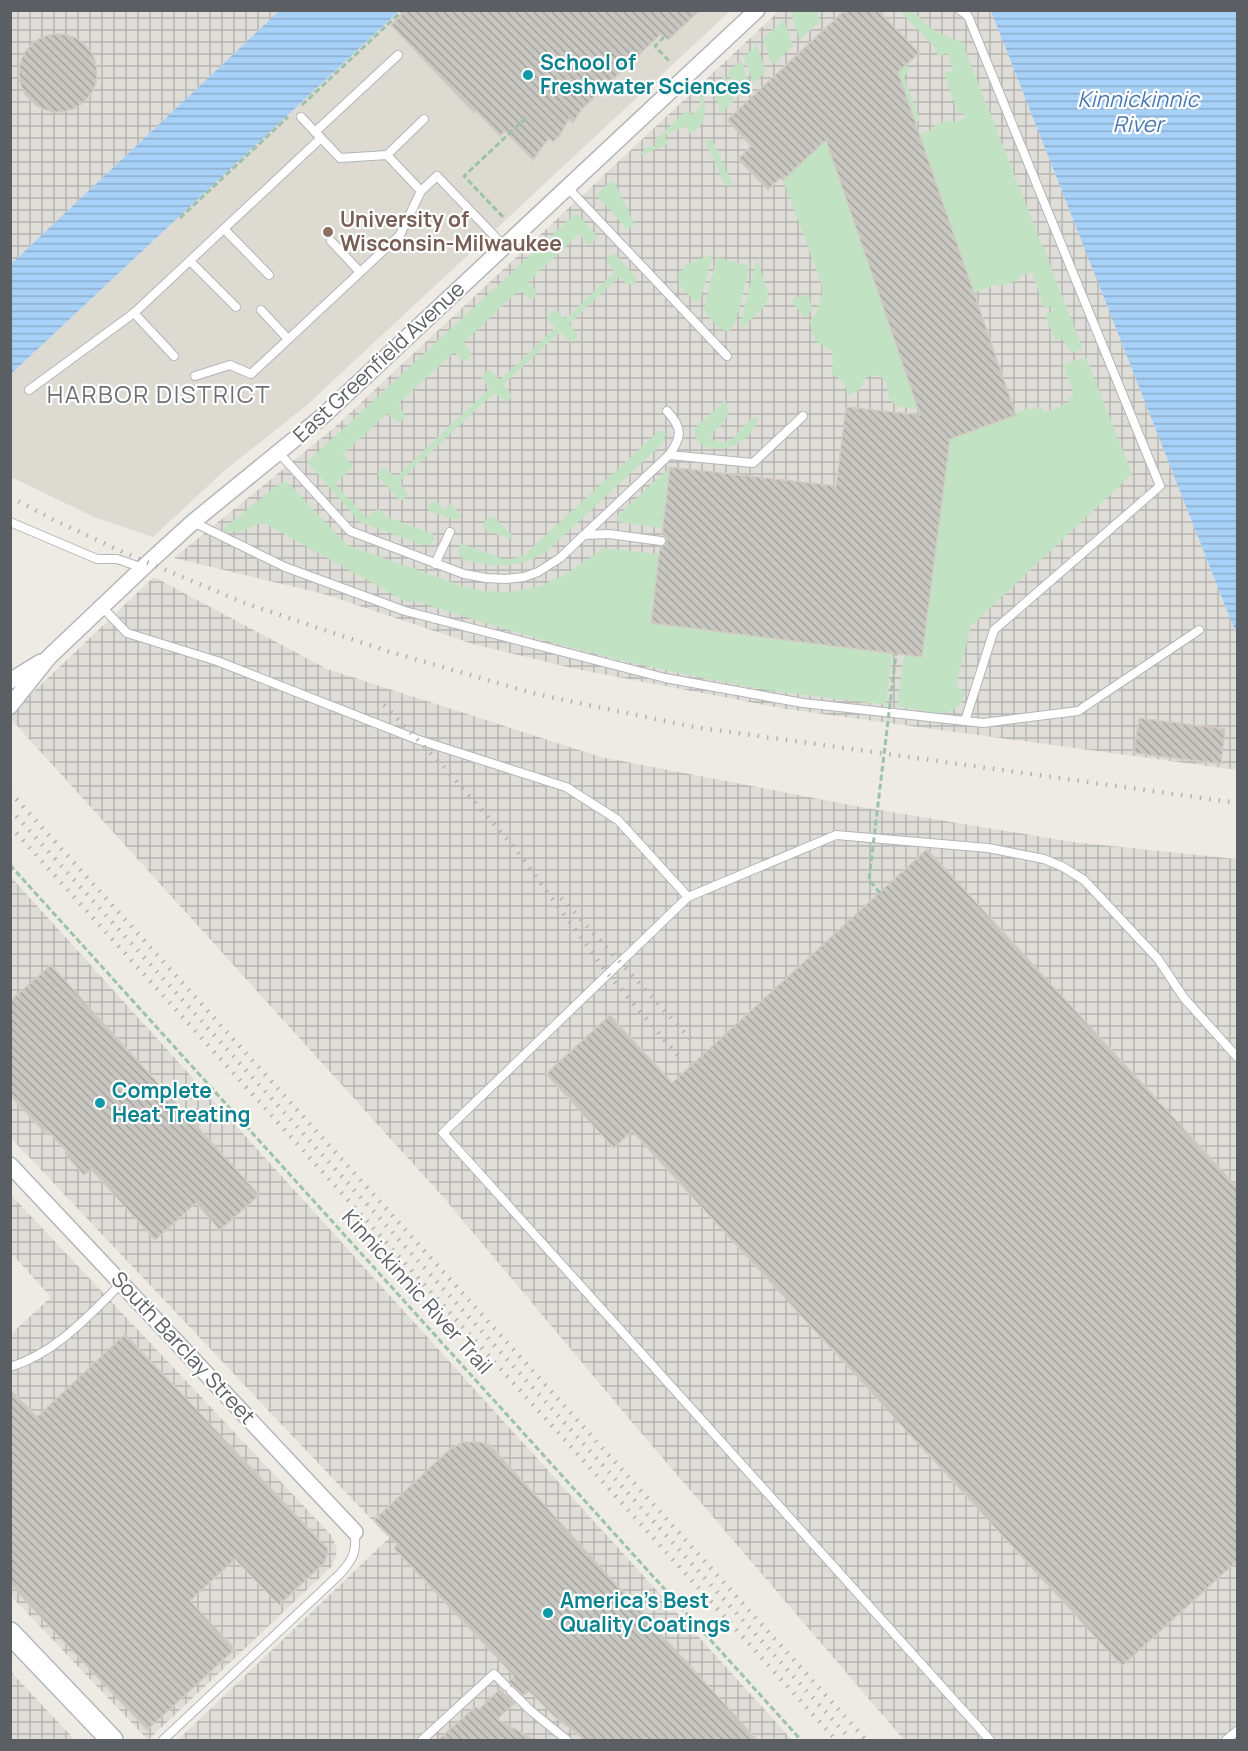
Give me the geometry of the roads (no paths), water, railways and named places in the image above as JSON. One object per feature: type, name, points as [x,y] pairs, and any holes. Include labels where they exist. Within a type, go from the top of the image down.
[{"type":"main road","points":[[10,1633],[112,1740]]},
{"type":"street","name":"East Greenfield Avenue","points":[[10,706],[49,657],[143,568],[194,522],[323,416],[757,10]]},
{"type":"street","name":"East Greenfield Avenue","points":[[10,681],[49,657]]},
{"type":"street","name":"South Barclay Street","points":[[10,1165],[356,1532]]},
{"type":"lane","points":[[960,10],[968,16],[1160,486],[994,630],[965,721]]},
{"type":"lane","points":[[29,390],[134,313],[224,229],[398,55]]},
{"type":"lane","points":[[301,117],[340,158],[387,155],[424,119]]},
{"type":"lane","points":[[387,155],[421,191]]},
{"type":"lane","points":[[195,376],[230,366],[251,374],[400,235],[421,191],[437,176],[504,246]]},
{"type":"lane","points":[[567,187],[727,356]]},
{"type":"lane","points":[[224,229],[269,275]]},
{"type":"lane","points":[[331,241],[360,272]]},
{"type":"lane","points":[[190,261],[236,308]]},
{"type":"lane","points":[[261,310],[288,339]]},
{"type":"lane","points":[[134,313],[174,356]]},
{"type":"lane","points":[[279,453],[350,531],[464,574],[486,578],[524,577],[538,572],[560,558],[669,455],[678,443],[679,432],[676,421],[667,411]]},
{"type":"lane","points":[[669,455],[753,464],[803,416]]},
{"type":"lane","points":[[10,522],[96,558],[117,560],[143,568]]},
{"type":"lane","points":[[194,522],[285,567],[405,611],[512,639],[676,680],[803,703],[983,723],[1078,711],[1200,630]]},
{"type":"lane","points":[[435,564],[450,532]]},
{"type":"lane","points":[[584,535],[609,534],[661,541]]},
{"type":"lane","points":[[102,607],[127,633],[217,661],[417,740],[566,788],[618,820],[688,897]]},
{"type":"lane","points":[[990,1740],[443,1133],[688,897],[836,835],[988,848],[1044,859],[1062,867],[1084,880],[1158,959],[1184,998],[1238,1058]]},
{"type":"lane","points":[[10,1367],[28,1362],[56,1346],[122,1283]]},
{"type":"lane","points":[[163,1740],[172,1737],[340,1574],[352,1560],[356,1548],[356,1532]]},
{"type":"lane","points":[[422,1740],[494,1674],[530,1710],[567,1740]]},
{"type":"lane","points":[[1226,1740],[1238,1730]]},
{"type":"water","points":[[279,11],[399,11],[11,374],[11,264]]},
{"type":"water","name":"Kinnickinnic River","points":[[991,11],[1237,11],[1237,636]]},
{"type":"railway","points":[[10,497],[125,553],[247,604],[387,651],[536,694],[694,727],[1238,803]]},
{"type":"railway","points":[[384,705],[443,766],[514,847],[608,974],[680,1058]]},
{"type":"railway","points":[[10,792],[866,1740]]},
{"type":"railway","points":[[10,809],[851,1740]]},
{"type":"railway","points":[[10,826],[836,1740]]},
{"type":"railway","points":[[561,898],[696,1045]]},
{"type":"place","name":"School of Freshwater Sciences","points":[[528,75]]},
{"type":"place","name":"University of Wisconsin-Milwaukee","points":[[328,232]]},
{"type":"place","name":"Complete Heat Treating","points":[[100,1103]]},
{"type":"place","name":"America's Best Quality Coatings","points":[[548,1613]]},
{"type":"district","name":"HARBOR DISTRICT","points":[[159,395]]}]
